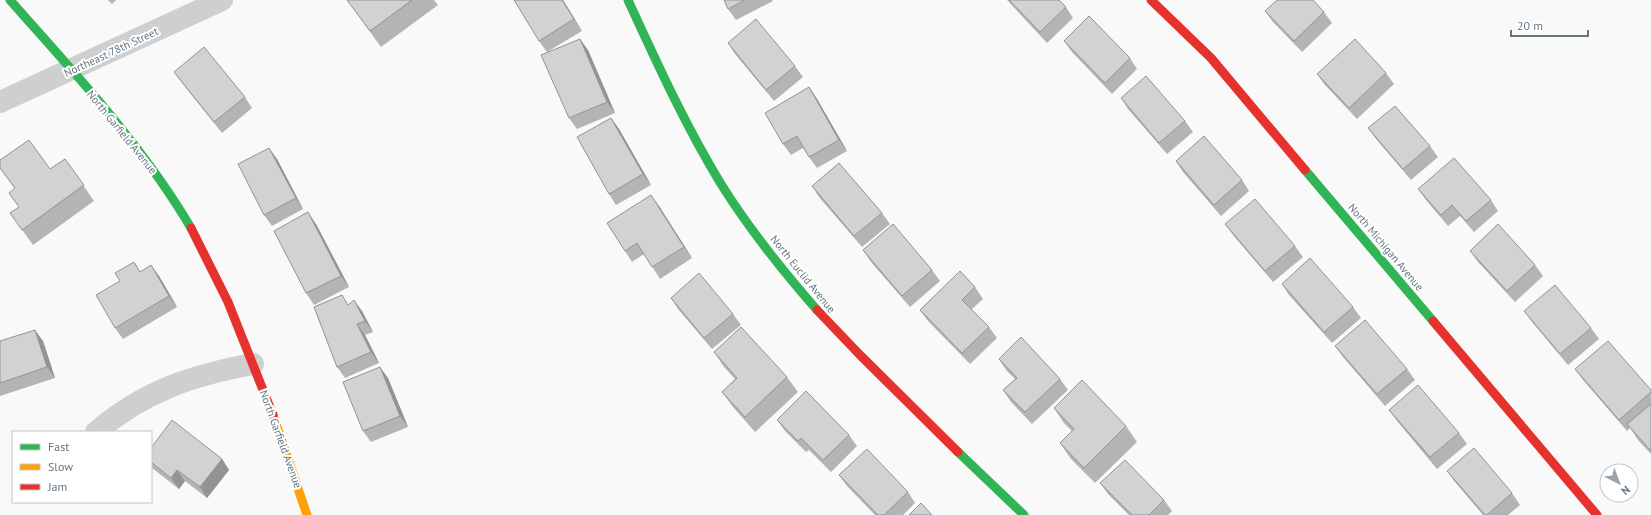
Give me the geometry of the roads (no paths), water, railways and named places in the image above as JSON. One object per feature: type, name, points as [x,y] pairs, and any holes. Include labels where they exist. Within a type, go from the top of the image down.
[{"type":"street","name":"North Garfield Avenue","points":[[10,0],[134,143],[166,186],[193,230],[227,298],[292,466],[307,515]]},
{"type":"street","name":"Northeast 78th Street","points":[[0,102],[222,0]]},
{"type":"street","name":"North Euclid Avenue","points":[[628,0],[673,98],[704,156],[738,211],[777,264],[841,338],[1024,515]]},
{"type":"street","name":"North Michigan Avenue","points":[[1151,0],[1211,58],[1597,515]]},
{"type":"street","points":[[97,431],[140,400],[176,383],[214,371],[253,364]]}]
